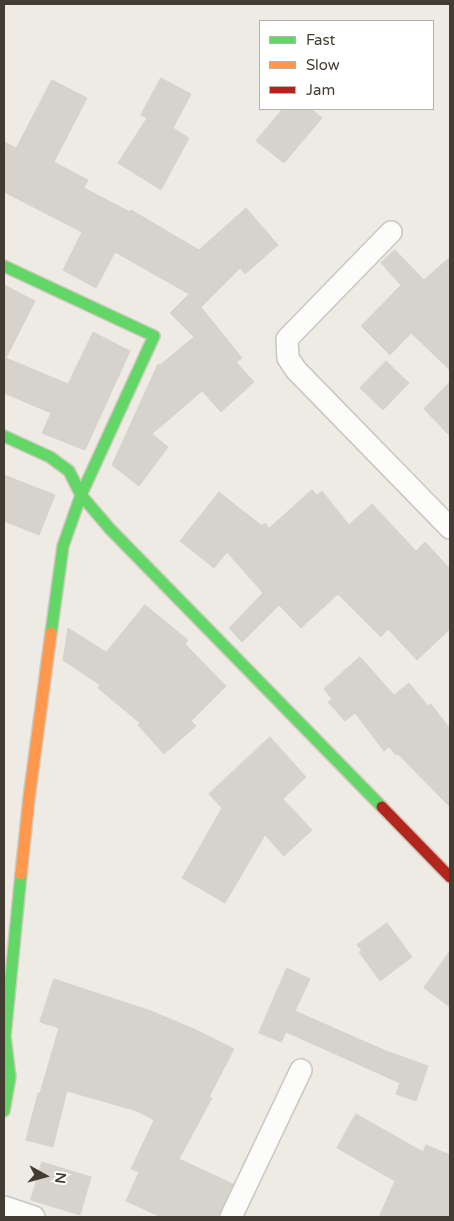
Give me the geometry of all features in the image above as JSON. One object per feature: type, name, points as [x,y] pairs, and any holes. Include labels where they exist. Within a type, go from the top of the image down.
[{"type":"street","points":[[391,232],[287,339],[288,358],[296,370],[450,528]]},
{"type":"street","points":[[4,266],[154,336],[81,495],[63,546],[29,798],[5,1036],[10,1076],[4,1111]]},
{"type":"street","points":[[4,436],[50,457],[69,471],[81,495],[117,536],[450,877]]},
{"type":"street","points":[[231,1217],[301,1070]]},
{"type":"street","points":[[4,1207],[34,1217]]},
{"type":"building","points":[[161,78],[191,94],[173,128],[189,138],[161,190],[118,163],[147,118],[141,115]]},
{"type":"building","points":[[52,80],[87,98],[54,162],[88,180],[84,188],[130,212],[131,210],[199,250],[246,208],[278,245],[245,274],[240,268],[201,307],[242,358],[236,362],[254,382],[221,412],[202,391],[152,434],[168,447],[139,486],[112,465],[158,364],[160,365],[194,337],[170,313],[189,294],[115,252],[96,288],[63,270],[82,232],[4,192],[4,142],[16,148]]},
{"type":"building","points":[[282,110],[312,110],[322,118],[284,163],[256,141]]},
{"type":"building","points":[[395,250],[424,280],[450,257],[450,370],[411,333],[390,355],[361,326],[401,285],[381,263]]},
{"type":"building","points":[[4,285],[35,301],[6,358],[68,384],[93,332],[130,351],[85,450],[42,433],[51,413],[4,393]]},
{"type":"building","points":[[386,361],[409,383],[383,410],[360,388]]},
{"type":"building","points":[[450,382],[450,436],[424,409]]},
{"type":"building","points":[[4,475],[55,495],[39,535],[4,521]]},
{"type":"building","points":[[312,490],[317,495],[322,491],[349,525],[372,504],[416,551],[425,542],[450,569],[450,629],[417,660],[388,629],[381,637],[338,594],[301,628],[279,605],[242,642],[229,628],[263,593],[227,552],[214,568],[180,541],[219,492],[262,526],[265,523],[269,528]]},
{"type":"building","points":[[145,605],[188,640],[185,644],[226,686],[191,721],[196,726],[164,754],[138,725],[140,723],[98,688],[100,685],[63,660],[68,628],[106,652]]},
{"type":"building","points":[[360,657],[394,695],[409,683],[428,706],[431,704],[450,729],[450,807],[398,754],[396,755],[389,747],[384,751],[355,713],[345,721],[328,702],[332,699],[324,689]]},
{"type":"building","points":[[270,737],[306,777],[283,799],[312,830],[284,856],[265,835],[225,903],[182,878],[222,808],[209,794]]},
{"type":"building","points":[[387,923],[412,957],[380,981],[359,952],[362,951],[357,945]]},
{"type":"building","points":[[450,951],[450,1007],[424,988]]},
{"type":"building","points":[[287,968],[310,979],[295,1011],[386,1051],[428,1066],[416,1101],[396,1094],[400,1083],[286,1032],[281,1042],[259,1033]]},
{"type":"building","points":[[54,979],[151,1011],[234,1049],[209,1097],[212,1098],[179,1159],[233,1184],[218,1217],[161,1217],[126,1201],[139,1172],[131,1169],[154,1120],[137,1111],[67,1091],[53,1147],[26,1140],[38,1093],[40,1093],[59,1028],[40,1022]]},
{"type":"building","points":[[356,1114],[423,1152],[426,1145],[450,1155],[450,1217],[379,1217],[395,1181],[337,1148]]},
{"type":"building","points":[[42,1162],[91,1177],[80,1215],[31,1200]]},
{"type":"traffic: fast","points":[[4,266],[154,336],[81,495],[63,546],[51,633]]},
{"type":"traffic: fast","points":[[4,436],[50,457],[69,471],[81,495],[110,529],[382,807]]},
{"type":"traffic: fast","points":[[4,1111],[10,1077],[5,1036],[21,874]]},
{"type":"traffic: slow","points":[[21,874],[51,633]]},
{"type":"traffic: jam","points":[[382,807],[450,877]]}]
